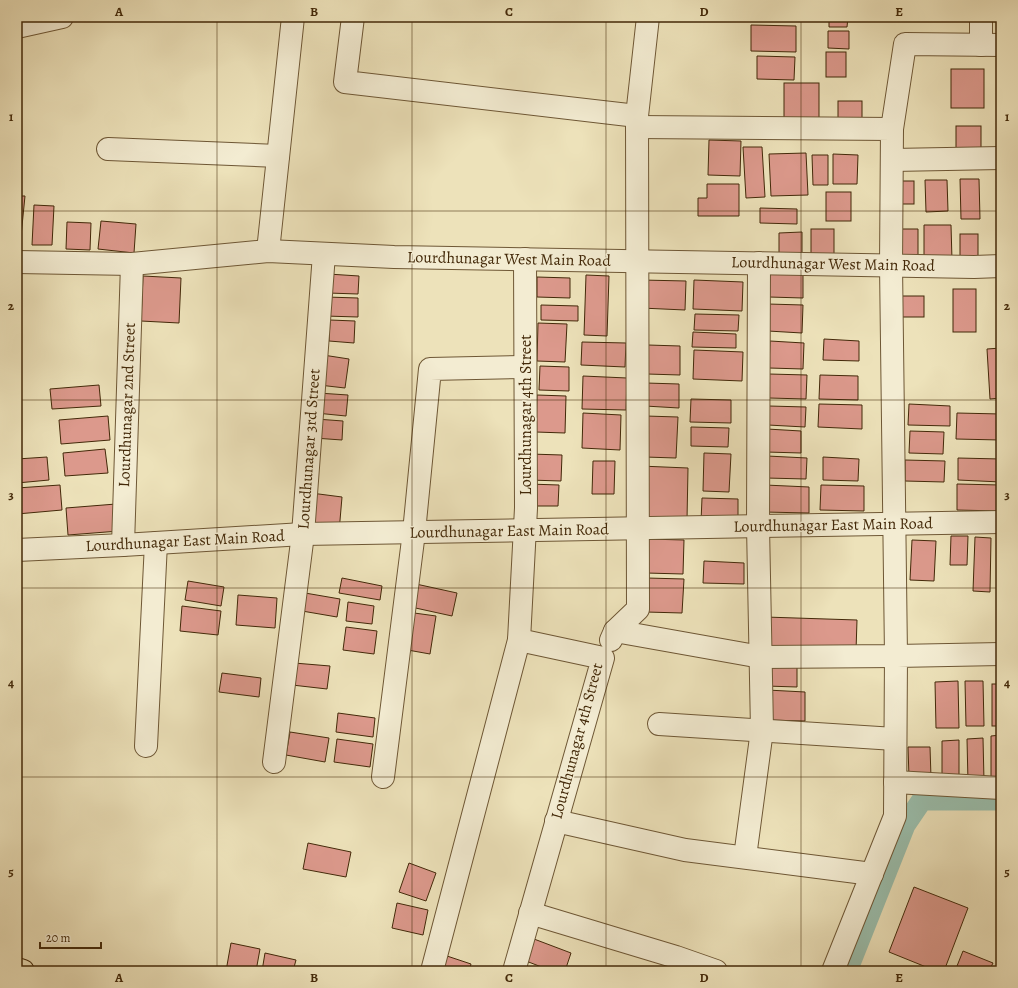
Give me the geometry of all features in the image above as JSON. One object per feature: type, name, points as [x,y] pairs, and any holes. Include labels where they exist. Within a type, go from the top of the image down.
[{"type":"main road","points":[[17,969],[23,971]]},
{"type":"street","points":[[17,27],[62,17]]},
{"type":"street","points":[[268,251],[293,17]]},
{"type":"street","points":[[353,17],[346,82],[637,122],[892,129]]},
{"type":"street","points":[[602,658],[615,631],[638,609],[637,122],[648,17]]},
{"type":"street","points":[[833,971],[895,816],[896,656],[891,265],[892,129],[905,44],[991,45],[981,17]]},
{"type":"street","points":[[108,149],[278,156]]},
{"type":"street","points":[[892,160],[1001,158]]},
{"type":"street","name":"Lourdhunagar West Main Road","points":[[17,262],[132,264],[268,251],[394,257],[1001,266]]},
{"type":"street","name":"Lourdhunagar 3rd Street","points":[[274,762],[303,534],[324,254]]},
{"type":"street","name":"Lourdhunagar 4th Street","points":[[514,971],[602,658],[519,640],[526,508],[525,259]]},
{"type":"street","points":[[745,857],[762,730],[758,526],[759,263]]},
{"type":"street","name":"Lourdhunagar 2nd Street","points":[[123,545],[132,264]]},
{"type":"street","points":[[384,776],[414,532],[430,368],[525,367]]},
{"type":"street","name":"Lourdhunagar East Main Road","points":[[17,550],[303,534],[1001,522]]},
{"type":"street","points":[[146,746],[156,543]]},
{"type":"street","points":[[615,631],[760,657],[1001,654]]},
{"type":"street","points":[[432,971],[519,640]]},
{"type":"street","points":[[659,724],[895,739]]},
{"type":"street","points":[[895,782],[1001,788]]},
{"type":"street","points":[[556,821],[685,850],[872,874]]},
{"type":"street","points":[[530,913],[716,971]]},
{"type":"building","points":[[829,17],[848,17],[847,27],[829,27]]},
{"type":"building","points":[[751,25],[796,26],[796,52],[751,51]]},
{"type":"building","points":[[828,31],[849,31],[849,49],[828,48]]},
{"type":"building","points":[[826,52],[846,52],[846,77],[826,77]]},
{"type":"building","points":[[757,56],[795,57],[794,80],[757,79]]},
{"type":"building","points":[[951,69],[984,69],[984,108],[951,108]]},
{"type":"building","points":[[784,83],[819,83],[819,118],[784,118]]},
{"type":"building","points":[[838,101],[862,101],[862,124],[838,124]]},
{"type":"building","points":[[956,126],[981,126],[981,151],[956,151]]},
{"type":"building","points":[[709,140],[741,141],[740,176],[708,175]]},
{"type":"building","points":[[743,147],[762,147],[765,197],[746,198]]},
{"type":"building","points":[[806,153],[808,195],[771,196],[769,154]]},
{"type":"building","points":[[833,154],[858,155],[857,184],[833,184]]},
{"type":"building","points":[[812,155],[828,155],[828,185],[813,185]]},
{"type":"building","points":[[960,179],[979,179],[980,219],[961,219]]},
{"type":"building","points":[[925,180],[947,180],[948,211],[926,212]]},
{"type":"building","points":[[899,181],[914,181],[914,204],[899,204]]},
{"type":"building","points":[[707,184],[739,184],[739,216],[698,216],[698,198],[707,198]]},
{"type":"building","points":[[826,192],[851,192],[851,221],[826,221]]},
{"type":"building","points":[[17,196],[25,196],[20,246],[17,246]]},
{"type":"building","points":[[34,205],[54,206],[52,245],[32,245]]},
{"type":"building","points":[[760,208],[797,209],[797,224],[760,223]]},
{"type":"building","points":[[101,221],[136,224],[134,253],[98,249]]},
{"type":"building","points":[[67,222],[91,223],[90,250],[66,249]]},
{"type":"building","points":[[924,225],[951,225],[952,260],[924,260]]},
{"type":"building","points":[[811,229],[834,229],[834,259],[811,259]]},
{"type":"building","points":[[899,229],[918,229],[918,259],[900,259]]},
{"type":"building","points":[[802,232],[802,258],[779,258],[779,233]]},
{"type":"building","points":[[960,234],[978,234],[978,260],[960,260]]},
{"type":"building","points":[[770,271],[803,273],[803,298],[769,297]]},
{"type":"building","points":[[328,274],[359,276],[358,294],[328,293]]},
{"type":"building","points":[[586,275],[609,276],[607,336],[584,335]]},
{"type":"building","points":[[143,276],[181,278],[179,323],[141,321]]},
{"type":"building","points":[[537,277],[570,278],[570,298],[537,297]]},
{"type":"building","points":[[642,280],[686,281],[685,310],[641,308]]},
{"type":"building","points":[[694,280],[743,282],[742,311],[693,309]]},
{"type":"building","points":[[953,289],[976,289],[976,332],[953,332]]},
{"type":"building","points":[[897,296],[924,296],[924,317],[897,317]]},
{"type":"building","points":[[326,297],[358,298],[358,317],[325,316]]},
{"type":"building","points":[[768,304],[803,305],[802,333],[768,331]]},
{"type":"building","points":[[541,305],[578,306],[578,321],[541,320]]},
{"type":"building","points":[[695,314],[739,315],[738,331],[694,330]]},
{"type":"building","points":[[330,320],[355,321],[354,343],[329,341]]},
{"type":"building","points":[[538,323],[567,324],[565,362],[537,361]]},
{"type":"building","points":[[693,332],[736,334],[736,348],[692,347]]},
{"type":"building","points":[[824,339],[859,341],[859,361],[823,360]]},
{"type":"building","points":[[770,341],[804,343],[803,369],[769,368]]},
{"type":"building","points":[[582,342],[626,343],[625,367],[581,365]]},
{"type":"building","points":[[648,345],[680,346],[680,375],[647,374]]},
{"type":"building","points":[[1001,348],[1001,398],[990,399],[987,349]]},
{"type":"building","points":[[694,350],[743,352],[742,381],[693,379]]},
{"type":"building","points":[[323,355],[349,359],[345,388],[319,385]]},
{"type":"building","points":[[540,366],[569,367],[569,391],[539,390]]},
{"type":"building","points":[[769,374],[807,375],[806,399],[769,398]]},
{"type":"building","points":[[820,375],[858,376],[858,400],[819,399]]},
{"type":"building","points":[[583,376],[627,378],[626,410],[582,409]]},
{"type":"building","points":[[646,383],[679,384],[679,408],[645,406]]},
{"type":"building","points":[[99,385],[101,406],[52,409],[50,389]]},
{"type":"building","points":[[318,393],[348,395],[346,416],[316,413]]},
{"type":"building","points":[[537,395],[566,396],[565,433],[536,432]]},
{"type":"building","points":[[691,399],[731,400],[731,423],[690,422]]},
{"type":"building","points":[[819,404],[862,405],[862,429],[818,427]]},
{"type":"building","points":[[909,404],[950,406],[950,426],[908,425]]},
{"type":"building","points":[[769,406],[806,407],[805,427],[768,425]]},
{"type":"building","points":[[583,413],[621,415],[620,450],[582,448]]},
{"type":"building","points":[[957,413],[1001,414],[1000,440],[956,439]]},
{"type":"building","points":[[108,416],[110,440],[61,444],[59,420]]},
{"type":"building","points":[[646,416],[678,417],[676,458],[645,457]]},
{"type":"building","points":[[316,419],[343,421],[342,440],[314,438]]},
{"type":"building","points":[[691,427],[729,428],[728,447],[691,446]]},
{"type":"building","points":[[767,429],[801,431],[801,453],[766,452]]},
{"type":"building","points":[[910,431],[944,432],[943,454],[909,453]]},
{"type":"building","points":[[105,449],[108,473],[65,476],[63,453]]},
{"type":"building","points":[[704,453],[731,454],[729,492],[703,491]]},
{"type":"building","points":[[530,454],[562,455],[561,481],[529,480]]},
{"type":"building","points":[[767,456],[807,458],[806,479],[766,478]]},
{"type":"building","points":[[47,457],[49,480],[17,483],[17,459]]},
{"type":"building","points":[[823,457],[859,459],[858,481],[823,480]]},
{"type":"building","points":[[958,458],[1001,459],[1001,482],[958,480]]},
{"type":"building","points":[[905,460],[945,461],[944,482],[905,481]]},
{"type":"building","points":[[593,461],[615,461],[614,494],[592,494]]},
{"type":"building","points":[[640,466],[688,468],[687,520],[639,519]]},
{"type":"building","points":[[528,484],[559,485],[558,506],[527,506]]},
{"type":"building","points":[[957,484],[1000,485],[999,511],[957,510]]},
{"type":"building","points":[[60,485],[62,510],[17,514],[17,488]]},
{"type":"building","points":[[765,485],[809,487],[809,513],[764,512]]},
{"type":"building","points":[[821,485],[864,486],[864,511],[820,510]]},
{"type":"building","points":[[311,493],[342,497],[339,532],[308,528]]},
{"type":"building","points":[[702,498],[738,499],[738,523],[701,522]]},
{"type":"building","points":[[116,504],[119,531],[68,535],[66,508]]},
{"type":"building","points":[[951,536],[968,536],[967,565],[950,565]]},
{"type":"building","points":[[975,537],[991,538],[990,592],[973,591]]},
{"type":"building","points":[[647,539],[684,540],[683,574],[646,573]]},
{"type":"building","points":[[912,540],[936,541],[934,581],[910,580]]},
{"type":"building","points":[[704,561],[744,563],[744,584],[703,583]]},
{"type":"building","points":[[342,578],[382,586],[380,600],[339,593]]},
{"type":"building","points":[[647,578],[684,579],[682,613],[646,612]]},
{"type":"building","points":[[188,581],[224,587],[221,606],[185,600]]},
{"type":"building","points":[[416,584],[457,593],[452,616],[411,607]]},
{"type":"building","points":[[305,593],[340,599],[337,617],[302,611]]},
{"type":"building","points":[[238,595],[277,598],[275,628],[236,625]]},
{"type":"building","points":[[348,602],[374,606],[372,624],[346,621]]},
{"type":"building","points":[[182,606],[221,611],[218,635],[180,631]]},
{"type":"building","points":[[407,612],[436,616],[430,654],[402,649]]},
{"type":"building","points":[[765,617],[857,620],[856,651],[764,648]]},
{"type":"building","points":[[346,627],[377,631],[374,654],[343,650]]},
{"type":"building","points":[[294,663],[330,666],[327,689],[292,685]]},
{"type":"building","points":[[767,666],[797,667],[797,687],[766,686]]},
{"type":"building","points":[[222,673],[261,678],[259,697],[219,692]]},
{"type":"building","points":[[958,681],[959,728],[936,728],[935,682]]},
{"type":"building","points":[[965,681],[983,681],[984,726],[966,726]]},
{"type":"building","points":[[992,684],[1001,684],[1001,726],[992,726]]},
{"type":"building","points":[[767,690],[805,692],[805,721],[766,720]]},
{"type":"building","points":[[338,713],[375,718],[373,737],[336,732]]},
{"type":"building","points":[[290,732],[329,738],[325,762],[286,755]]},
{"type":"building","points":[[1001,735],[1001,783],[991,783],[991,736]]},
{"type":"building","points":[[983,738],[984,781],[968,782],[967,739]]},
{"type":"building","points":[[337,739],[373,744],[370,767],[334,762]]},
{"type":"building","points":[[959,740],[959,778],[942,779],[942,741]]},
{"type":"building","points":[[908,747],[930,747],[931,777],[909,777]]},
{"type":"building","points":[[308,843],[351,852],[346,877],[303,869]]},
{"type":"building","points":[[409,863],[436,873],[426,901],[399,892]]},
{"type":"building","points":[[914,887],[968,908],[944,971],[936,971],[889,952]]},
{"type":"building","points":[[397,903],[428,910],[423,935],[392,928]]},
{"type":"building","points":[[534,939],[571,953],[565,971],[552,971],[526,961]]},
{"type":"building","points":[[231,943],[260,949],[256,971],[226,971]]},
{"type":"building","points":[[963,951],[993,963],[989,971],[955,971]]},
{"type":"building","points":[[265,953],[296,960],[293,971],[262,971]]},
{"type":"building","points":[[447,956],[471,964],[469,971],[443,971]]},
{"type":"building","points":[[333,968],[348,971],[332,971]]},
{"type":"waterway","points":[[847,971],[905,825],[922,800],[1001,800]]}]
